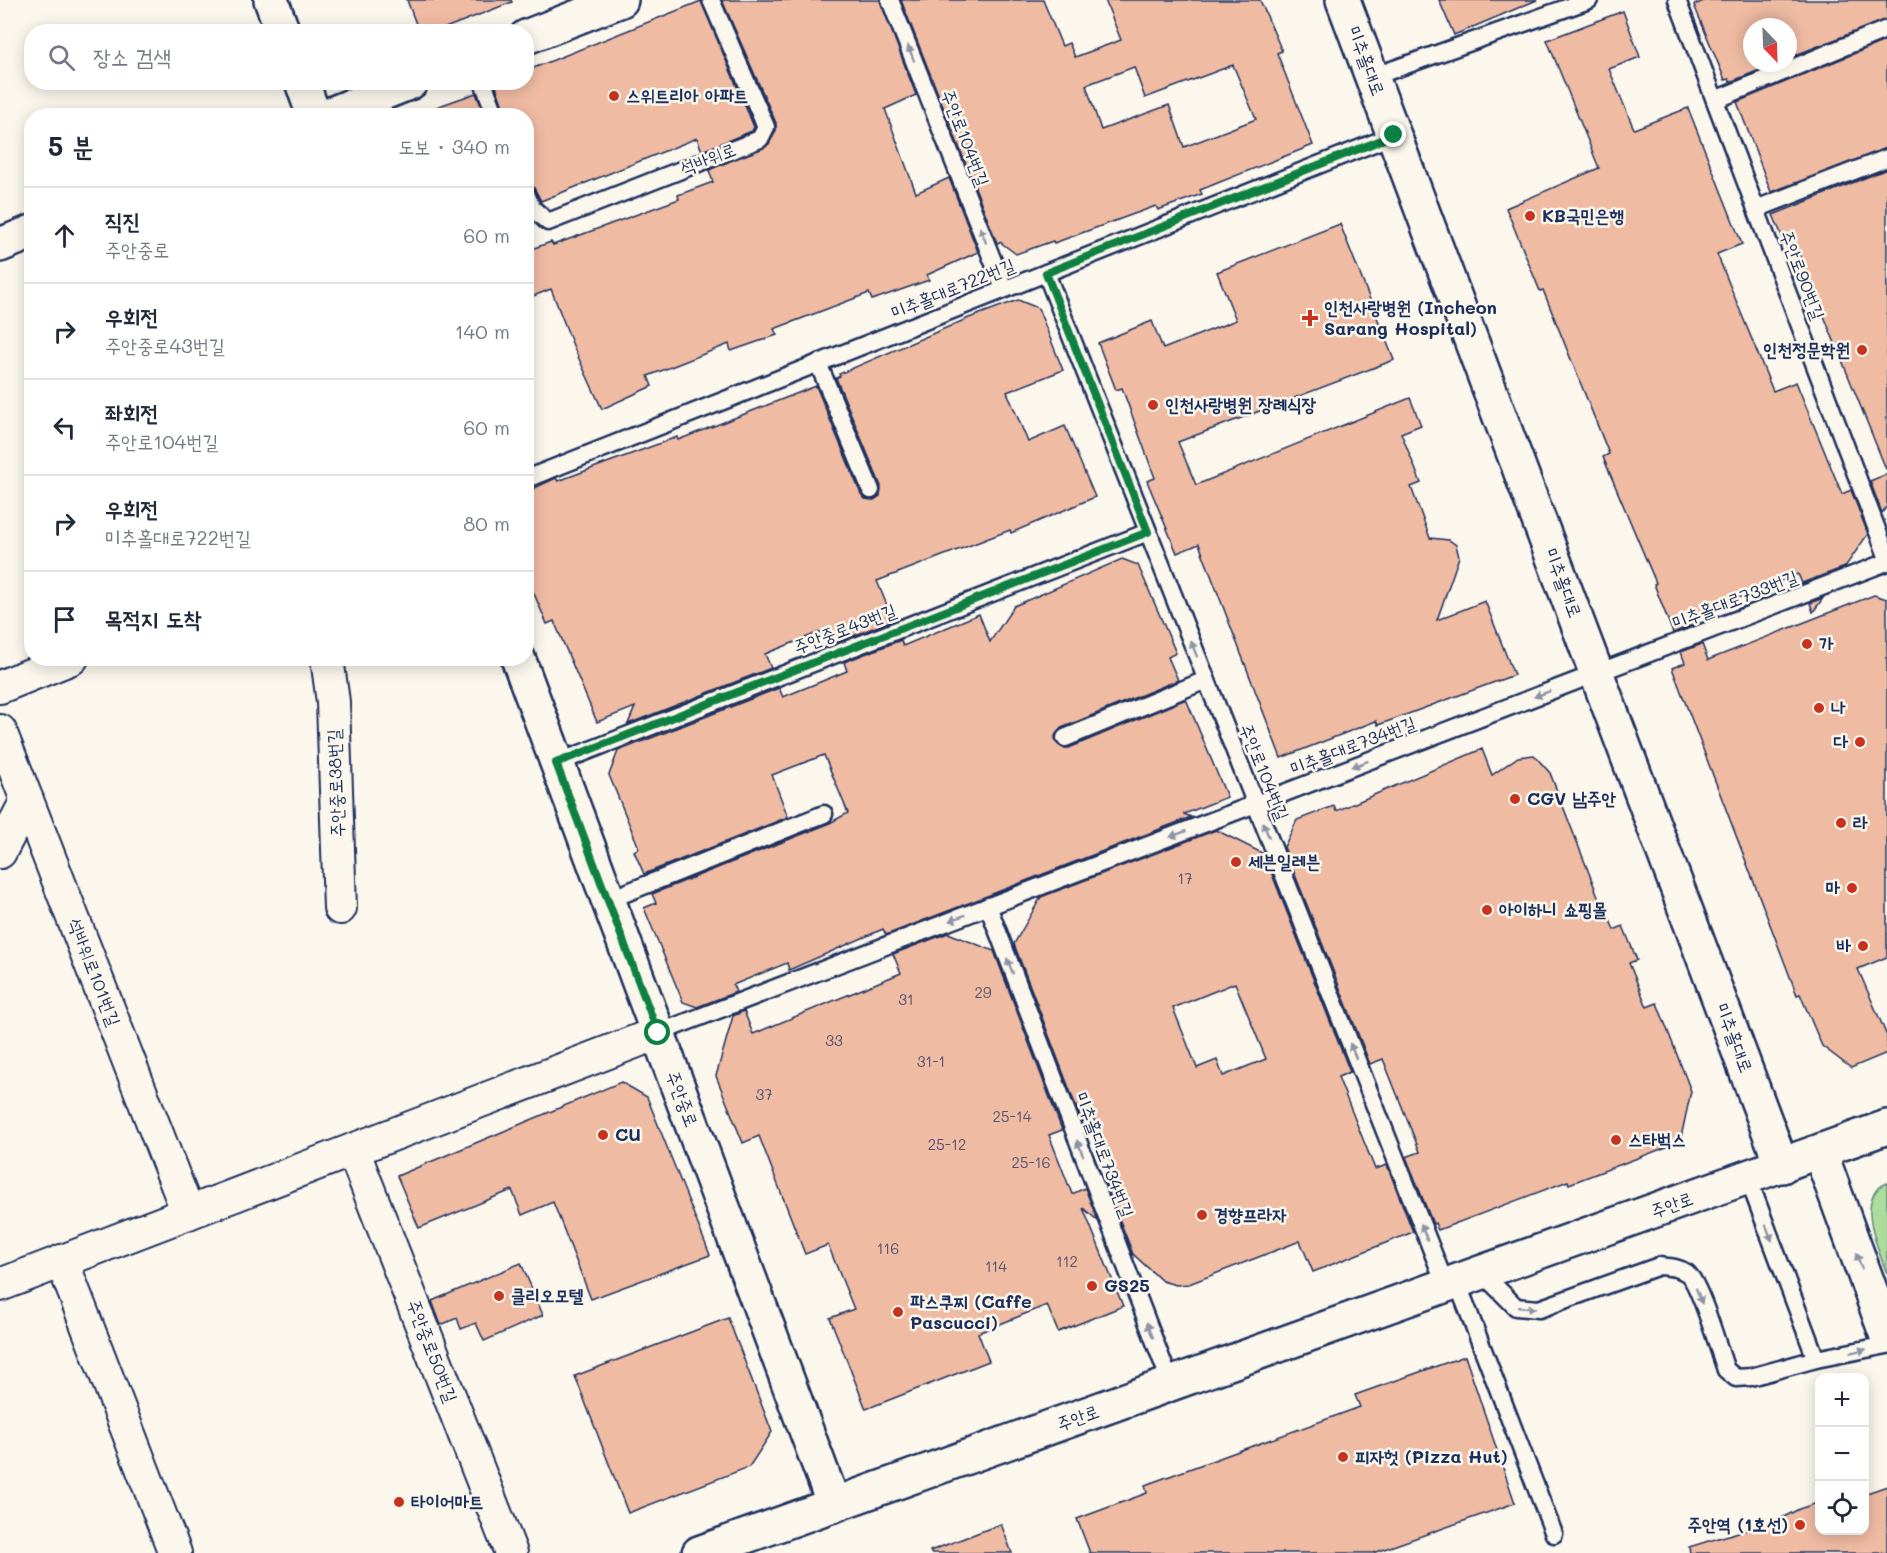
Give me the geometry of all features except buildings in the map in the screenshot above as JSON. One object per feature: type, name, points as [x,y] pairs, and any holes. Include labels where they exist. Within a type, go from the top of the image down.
[{"type":"main road","points":[[271,0],[280,24]]},
{"type":"main road","name":"미추홀대로","points":[[1343,0],[1782,1166]]},
{"type":"main road","points":[[534,34],[605,3]]},
{"type":"main road","points":[[305,90],[311,108]]},
{"type":"main road","points":[[346,108],[391,90]]},
{"type":"main road","points":[[0,245],[24,235]]},
{"type":"main road","name":"주안중로","points":[[521,666],[834,1505]]},
{"type":"main road","name":"주안로","points":[[699,1553],[1887,1127]]},
{"type":"main road","points":[[1820,1152],[1887,1336]]},
{"type":"street","points":[[0,687],[52,666]]},
{"type":"street","name":"주안중로38번길","points":[[328,666],[333,702],[340,909]]},
{"type":"street","name":"석바위로101번길","points":[[0,731],[188,1213]]},
{"type":"street","points":[[0,852],[27,800]]},
{"type":"street","points":[[0,1285],[658,1033]]},
{"type":"street","name":"주안중로50번길","points":[[353,1150],[512,1553]]},
{"type":"street","points":[[62,1261],[175,1553]]},
{"type":"lane","name":"석바위로","points":[[534,210],[548,222],[760,139],[766,127],[711,0]]},
{"type":"lane","name":"주안로104번길","points":[[890,0],[1004,289]]},
{"type":"lane","points":[[1372,77],[1589,0]]},
{"type":"lane","name":"주안로90번길","points":[[1677,0],[1887,556]]},
{"type":"lane","points":[[1715,99],[1887,29]]},
{"type":"lane","points":[[486,90],[493,108]]},
{"type":"lane","name":"미추홀대로722번길","points":[[534,475],[1394,135]]},
{"type":"lane","points":[[1756,209],[1887,158]]},
{"type":"lane","name":"주안로104번길","points":[[1046,273],[1255,804],[1462,1281]]},
{"type":"lane","points":[[818,363],[871,490]]},
{"type":"lane","name":"주안중로43번길","points":[[556,763],[1148,532]]},
{"type":"lane","name":"미추홀대로733번길","points":[[1597,674],[1887,562]]},
{"type":"lane","name":"미추홀대로734번길","points":[[658,1033],[1597,674]]},
{"type":"lane","points":[[1065,738],[1206,680]]},
{"type":"lane","points":[[608,900],[824,814]]},
{"type":"lane","name":"미추홀대로734번길","points":[[988,906],[1171,1384]]},
{"type":"lane","points":[[1748,1178],[1816,1359]]},
{"type":"lane","points":[[1462,1281],[1516,1307],[1539,1309],[1659,1266],[1679,1268],[1689,1275],[1697,1288],[1726,1370],[1736,1378],[1751,1377],[1816,1359],[1887,1345]]},
{"type":"lane","points":[[1462,1281],[1554,1534]]},
{"type":"green space","points":[[1887,1183],[1887,1274],[1871,1225],[1870,1211],[1872,1199],[1877,1190]]},
{"type":"place","name":"스위트리아 아파트","points":[[614,96]]},
{"type":"place","name":"KB국민은행","points":[[1530,216]]},
{"type":"place","name":"인천사랑병원 (Incheon Sarang Hospital)","points":[[1310,318]]},
{"type":"place","name":"인천정문학원","points":[[1862,350]]},
{"type":"place","name":"인천사랑병원 장례식장","points":[[1153,405]]},
{"type":"place","name":"가","points":[[1807,644]]},
{"type":"place","name":"나","points":[[1819,708]]},
{"type":"place","name":"다","points":[[1860,742]]},
{"type":"place","name":"CGV 남주안","points":[[1515,799]]},
{"type":"place","name":"라","points":[[1841,823]]},
{"type":"place","name":"세븐일레븐","points":[[1236,862]]},
{"type":"place","name":"마","points":[[1852,888]]},
{"type":"place","name":"아이하니 쇼핑몰","points":[[1487,910]]},
{"type":"place","name":"바","points":[[1863,946]]},
{"type":"place","name":"CU","points":[[603,1135]]},
{"type":"place","name":"스타벅스","points":[[1616,1140]]},
{"type":"place","name":"경향프라자","points":[[1202,1215]]},
{"type":"place","name":"GS25","points":[[1092,1286]]},
{"type":"place","name":"클리오모텔","points":[[499,1296]]},
{"type":"place","name":"파스쿠찌 (Caffe Pascucci)","points":[[898,1312]]},
{"type":"place","name":"피자헛 (Pizza Hut)","points":[[1343,1457]]},
{"type":"place","name":"타이어마트","points":[[399,1502]]},
{"type":"place","name":"주안역 (1호선)","points":[[1800,1525]]},
{"type":"route","points":[[658,1033],[556,763],[1148,532],[1046,273],[1394,135]]}]
